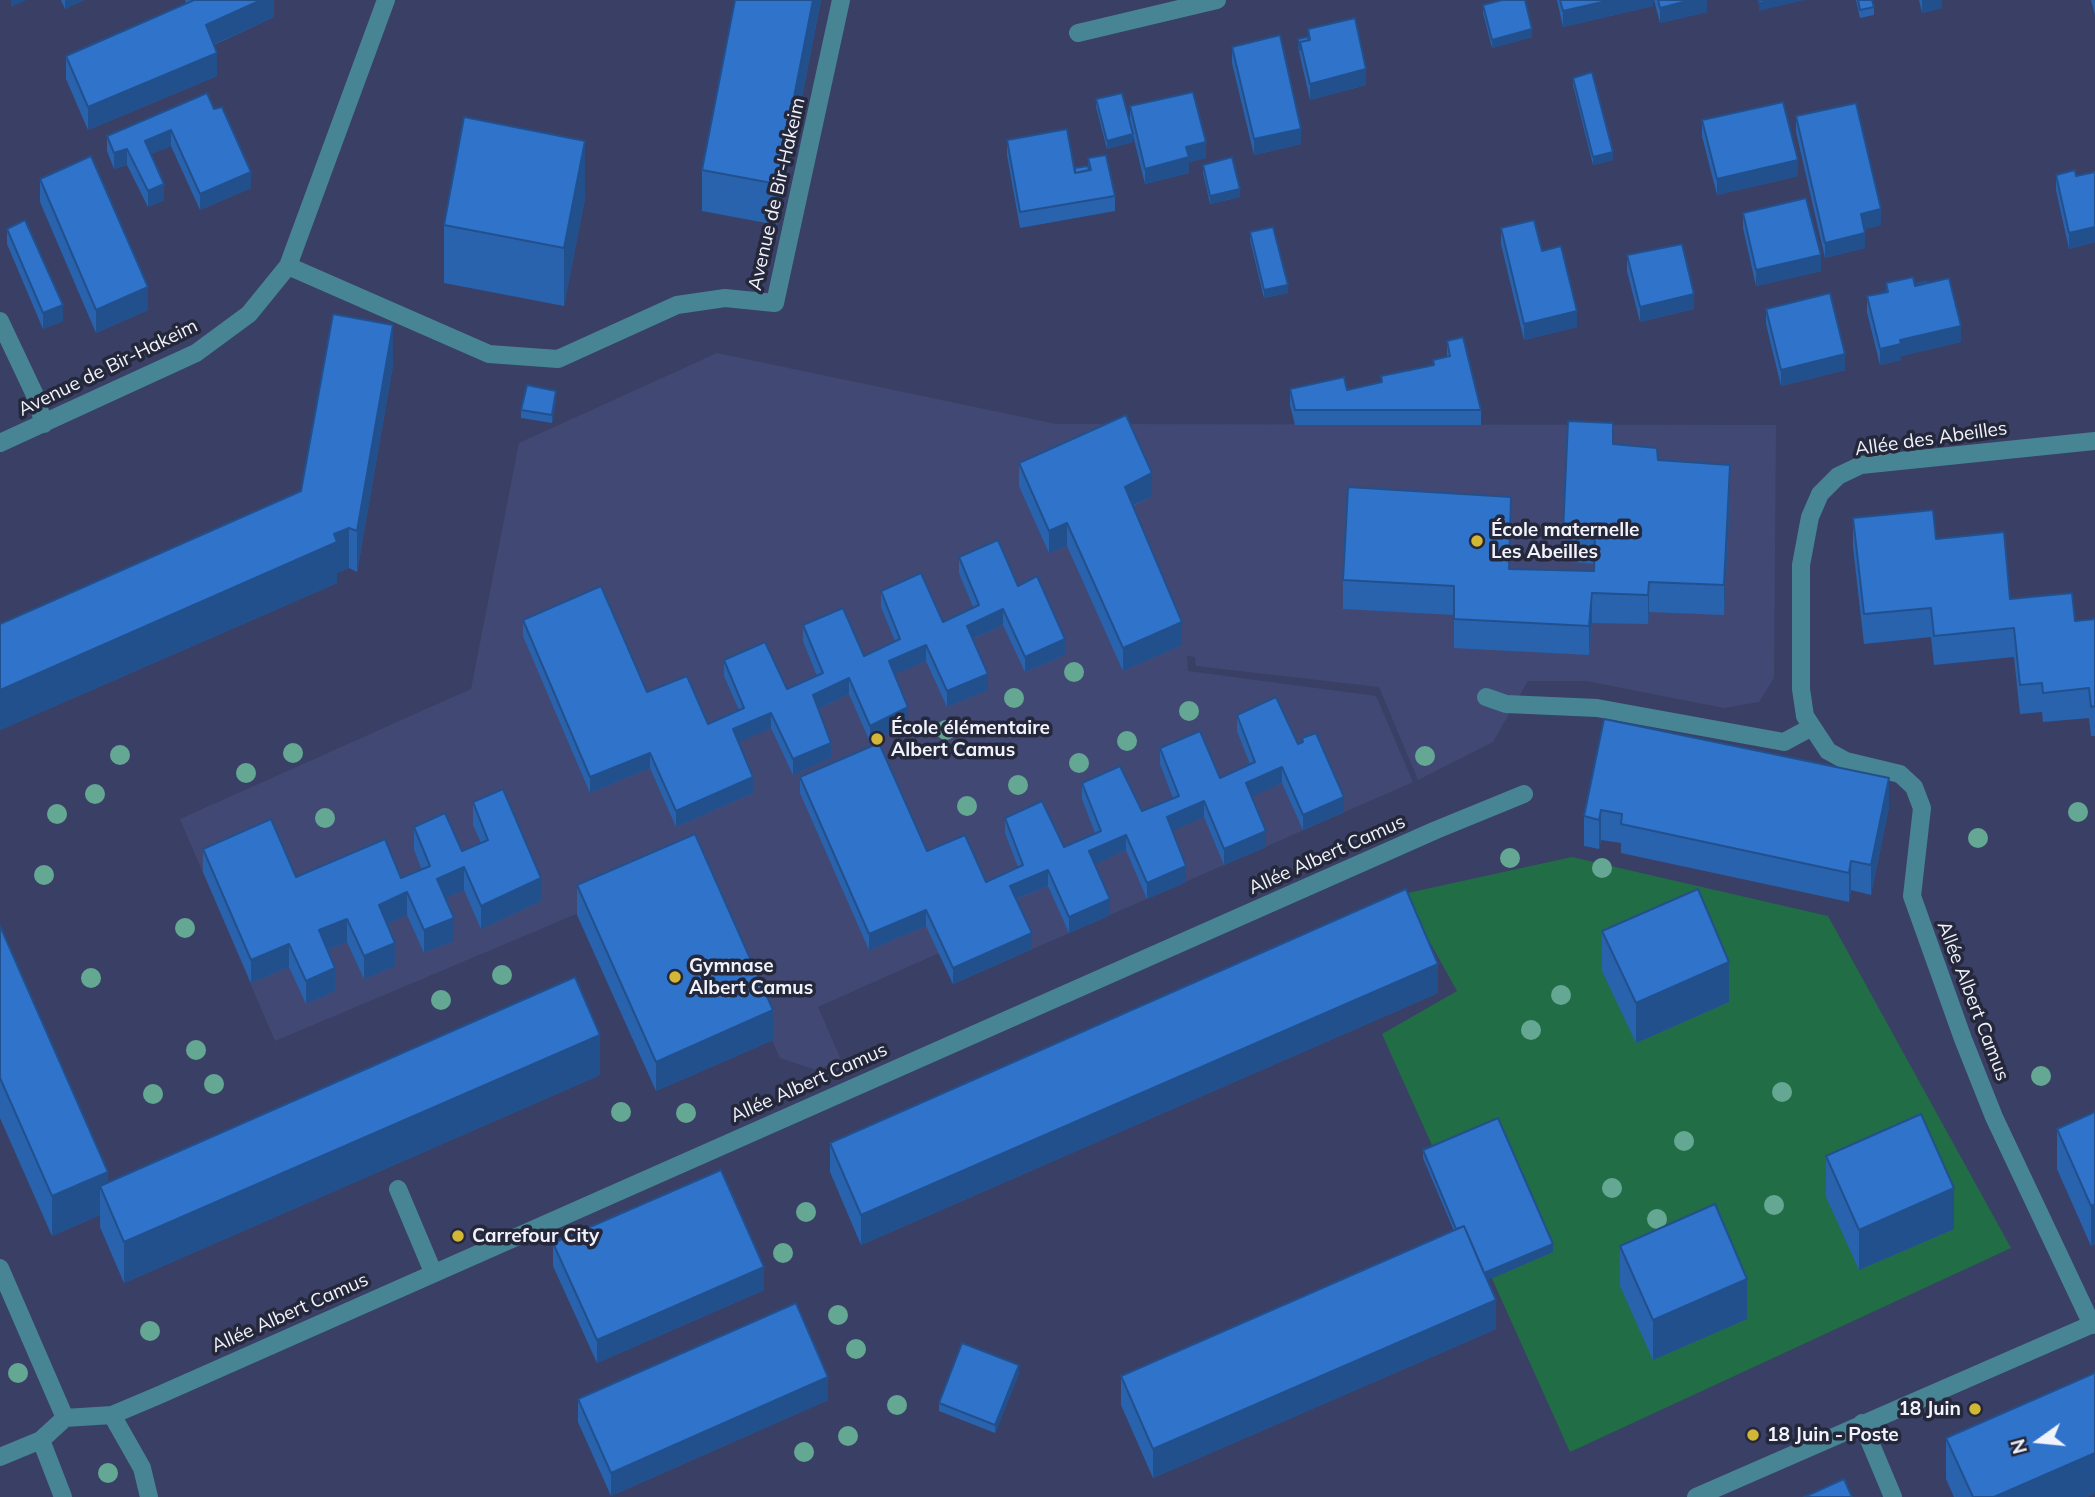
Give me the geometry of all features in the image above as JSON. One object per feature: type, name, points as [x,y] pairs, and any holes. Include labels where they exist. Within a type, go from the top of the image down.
[{"type":"street","name":"Avenue de Bir-Hakeim","points":[[0,443],[196,353],[249,314],[288,266],[386,0]]},
{"type":"street","name":"Avenue de Bir-Hakeim","points":[[288,266],[489,354],[558,359],[677,305],[725,298],[775,303],[841,0]]},
{"type":"street","points":[[1078,33],[1217,0]]},
{"type":"street","points":[[0,321],[34,393],[44,424]]},
{"type":"street","name":"Allée des Abeilles","points":[[1815,731],[1805,716],[1801,689],[1801,565],[1810,517],[1820,494],[1838,476],[1861,466],[2095,441]]},
{"type":"street","points":[[1486,697],[1506,704],[1597,708],[1784,742],[1815,731]]},
{"type":"street","name":"Allée Albert Camus","points":[[1815,731],[1828,751],[1846,761],[1900,774],[1914,787],[1922,808],[1912,896],[1994,1117],[2094,1324]]},
{"type":"street","name":"Allée Albert Camus","points":[[112,1415],[1436,830],[1524,794]]},
{"type":"street","points":[[398,1189],[433,1272]]},
{"type":"street","points":[[0,1268],[65,1418]]},
{"type":"street","points":[[1696,1497],[2094,1324]]},
{"type":"street","points":[[0,1457],[41,1440],[65,1418],[112,1415],[142,1468],[149,1497]]},
{"type":"street","points":[[1862,1423],[1893,1497]]},
{"type":"street","points":[[41,1440],[63,1497]]},
{"type":"shaded area","name":"École élémentaire Albert Camus","points":[[717,353],[1056,424],[1776,425],[1774,678],[1759,702],[1724,708],[1586,681],[1528,681],[1493,742],[1418,780],[1379,687],[1196,666],[1195,657],[1187,656],[1188,671],[1376,696],[1413,782],[953,984],[939,953],[818,1007],[841,1060],[816,1070],[780,1058],[695,864],[275,1041],[180,819],[471,689],[519,443]]},
{"type":"green space","points":[[1572,857],[1828,916],[2011,1248],[1570,1452],[1382,1034],[1457,991],[1403,894]]},
{"type":"building","points":[[194,0],[261,0],[206,25],[217,53],[88,107],[66,56]]},
{"type":"building","points":[[735,0],[813,0],[777,184],[702,170]]},
{"type":"building","points":[[1502,0],[1525,0],[1532,29],[1492,40],[1483,5]]},
{"type":"building","points":[[1560,0],[1611,0],[1563,11]]},
{"type":"building","points":[[1658,0],[1691,0],[1660,8]]},
{"type":"building","points":[[1858,0],[1872,0],[1874,7],[1860,10]]},
{"type":"building","points":[[1355,18],[1366,69],[1310,84],[1300,42],[1310,40],[1308,29]]},
{"type":"building","points":[[1280,35],[1301,129],[1254,139],[1232,47]]},
{"type":"building","points":[[1308,37],[1309,40],[1300,42],[1300,50],[1298,39]]},
{"type":"building","points":[[1592,72],[1613,152],[1593,157],[1573,78]]},
{"type":"building","points":[[1193,92],[1206,142],[1186,147],[1189,157],[1145,169],[1130,106]]},
{"type":"building","points":[[207,93],[214,109],[222,107],[251,172],[200,194],[171,130],[145,141],[164,184],[148,191],[127,149],[114,153],[107,136]]},
{"type":"building","points":[[1122,93],[1133,134],[1107,141],[1096,99]]},
{"type":"building","points":[[1783,102],[1798,160],[1717,179],[1702,120]]},
{"type":"building","points":[[1856,103],[1881,209],[1861,214],[1865,233],[1825,243],[1796,116]]},
{"type":"building","points":[[464,117],[585,141],[564,248],[444,225]]},
{"type":"building","points":[[1067,129],[1075,173],[1091,170],[1088,158],[1106,155],[1115,196],[1020,212],[1007,140]]},
{"type":"building","points":[[91,156],[148,287],[96,310],[40,179]]},
{"type":"building","points":[[1232,157],[1240,189],[1210,196],[1203,165]]},
{"type":"building","points":[[1088,166],[1089,170],[1075,173],[1075,168]]},
{"type":"building","points":[[2075,170],[2076,176],[2095,172],[2095,227],[2069,233],[2056,175]]},
{"type":"building","points":[[1806,198],[1821,255],[1756,270],[1743,213]]},
{"type":"building","points":[[25,220],[63,305],[43,313],[7,229]]},
{"type":"building","points":[[1534,220],[1542,251],[1561,246],[1577,311],[1524,324],[1501,228]]},
{"type":"building","points":[[1273,227],[1288,285],[1264,290],[1250,232]]},
{"type":"building","points":[[1682,244],[1694,294],[1640,307],[1627,255]]},
{"type":"building","points":[[1913,277],[1915,286],[1949,278],[1961,326],[1900,340],[1901,344],[1880,349],[1867,296],[1888,292],[1886,283]]},
{"type":"building","points":[[1830,293],[1845,354],[1781,370],[1766,309]]},
{"type":"building","points":[[333,314],[393,325],[357,531],[349,528],[334,534],[337,542],[0,690],[0,624],[301,491]]},
{"type":"building","points":[[1463,337],[1481,410],[1295,410],[1290,389],[1344,377],[1347,390],[1382,382],[1381,376],[1434,365],[1433,360],[1450,356],[1447,341]]},
{"type":"building","points":[[527,385],[556,391],[552,415],[521,410]]},
{"type":"building","points":[[1126,415],[1152,473],[1125,487],[1182,622],[1123,648],[1067,523],[1049,531],[1019,463]]},
{"type":"building","points":[[1568,421],[1613,423],[1613,444],[1657,448],[1658,460],[1730,465],[1724,585],[1649,582],[1648,595],[1592,593],[1589,626],[1454,619],[1454,586],[1343,580],[1348,487],[1511,497],[1509,569],[1594,571],[1595,535],[1563,532]]},
{"type":"building","points":[[1933,510],[1936,539],[2004,532],[2010,599],[2072,593],[2075,621],[2095,619],[2095,706],[2091,707],[2089,688],[2043,693],[2042,683],[2020,685],[2014,628],[1934,636],[1931,608],[1864,614],[1853,518]]},
{"type":"building","points":[[998,540],[1018,586],[1037,576],[1065,639],[1025,657],[1003,609],[967,626],[988,674],[947,691],[926,645],[889,661],[908,707],[870,726],[849,678],[813,695],[831,743],[793,759],[771,713],[733,729],[753,777],[676,811],[650,753],[590,777],[523,620],[601,586],[647,692],[687,676],[708,724],[744,708],[724,660],[765,642],[787,689],[823,673],[803,625],[843,608],[864,656],[900,639],[881,591],[921,573],[943,622],[979,605],[959,557]]},
{"type":"building","points":[[1276,697],[1298,744],[1303,742],[1302,738],[1316,733],[1344,797],[1303,815],[1282,767],[1246,783],[1266,831],[1224,849],[1204,801],[1167,817],[1186,866],[1147,883],[1126,835],[1089,851],[1110,899],[1069,917],[1048,870],[1010,886],[1032,933],[953,968],[926,910],[869,934],[800,777],[879,743],[927,851],[965,835],[986,882],[1023,865],[1005,818],[1042,801],[1064,847],[1101,831],[1082,783],[1120,766],[1142,811],[1179,796],[1160,748],[1200,731],[1220,778],[1255,762],[1237,715]]},
{"type":"building","points":[[1604,719],[1889,778],[1871,865],[1851,861],[1849,873],[1621,824],[1622,814],[1601,810],[1599,820],[1584,816]]},
{"type":"building","points":[[503,789],[541,878],[481,906],[464,867],[437,879],[454,918],[424,930],[407,892],[379,905],[395,943],[364,956],[347,919],[319,930],[335,968],[306,981],[289,944],[251,960],[203,849],[271,819],[296,877],[385,839],[401,878],[430,866],[414,827],[445,813],[462,851],[488,840],[473,802]]},
{"type":"building","name":"Gymnase Albert Camus","points":[[695,834],[773,1010],[656,1062],[577,885]]},
{"type":"building","points":[[1406,889],[1438,964],[861,1215],[830,1143]]},
{"type":"building","points":[[1698,889],[1729,962],[1636,1003],[1602,931]]},
{"type":"building","points":[[0,926],[108,1172],[52,1196],[0,1078]]},
{"type":"building","points":[[575,977],[600,1035],[124,1242],[100,1186]]},
{"type":"building","points":[[2095,1112],[2095,1204],[2091,1206],[2057,1129]]},
{"type":"building","points":[[1921,1114],[1954,1188],[1859,1230],[1826,1156]]},
{"type":"building","points":[[1498,1118],[1553,1244],[1484,1273],[1464,1226],[1456,1229],[1423,1150]]},
{"type":"building","points":[[721,1170],[764,1267],[597,1340],[553,1243]]},
{"type":"building","points":[[1715,1204],[1747,1279],[1653,1320],[1620,1246]]},
{"type":"building","points":[[1464,1226],[1496,1300],[1153,1449],[1121,1376]]},
{"type":"building","points":[[796,1303],[828,1377],[611,1473],[578,1399]]},
{"type":"building","points":[[962,1343],[1019,1365],[995,1425],[939,1403]]},
{"type":"building","points":[[2095,1373],[2095,1453],[1994,1497],[1973,1497],[1946,1438]]},
{"type":"building","points":[[1844,1479],[1852,1497],[1804,1497]]},
{"type":"place","name":"École maternelle Les Abeilles","points":[[1477,541]]},
{"type":"place","name":"École élémentaire Albert Camus","points":[[877,739]]},
{"type":"place","name":"Gymnase Albert Camus","points":[[675,977]]},
{"type":"place","name":"Carrefour City","points":[[458,1236]]},
{"type":"place","name":"18 Juin","points":[[1975,1409]]},
{"type":"place","name":"18 Juin - Poste","points":[[1753,1435]]}]
